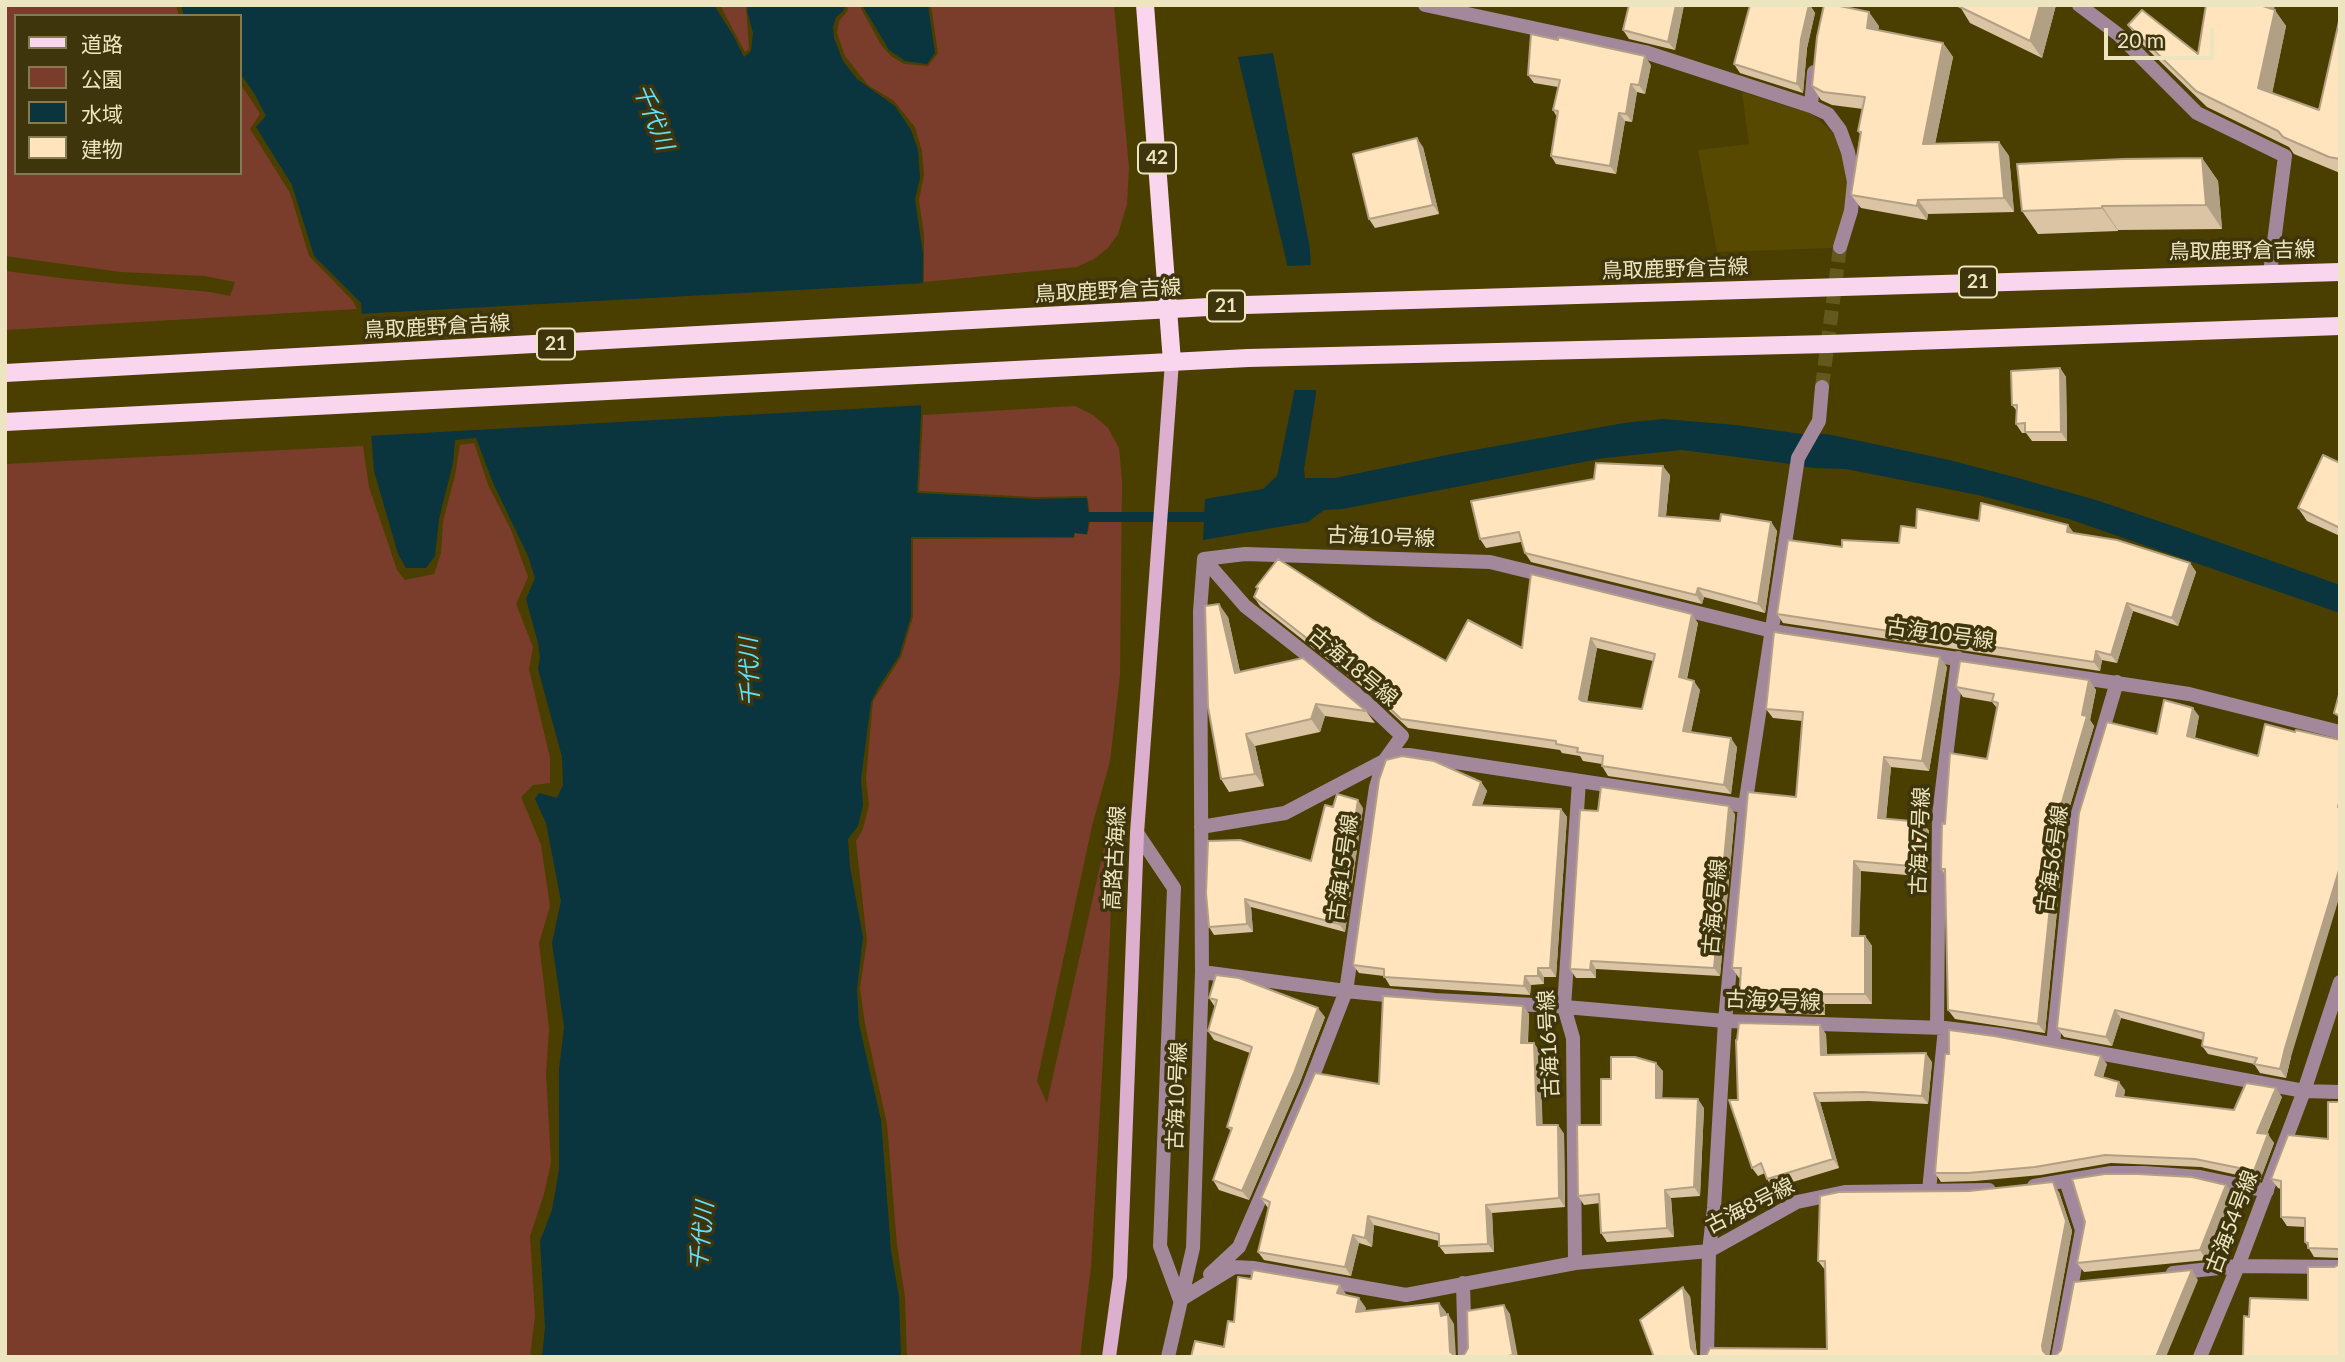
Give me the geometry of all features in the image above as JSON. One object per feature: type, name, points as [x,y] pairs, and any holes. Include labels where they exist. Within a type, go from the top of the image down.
[{"type":"main road","name":"42","points":[[1145,5],[1172,362]]},
{"type":"main road","name":"鳥取鹿野倉吉線","points":[[5,373],[1245,305],[2270,272],[2340,272]]},
{"type":"main road","points":[[5,422],[1172,362],[2340,326]]},
{"type":"main road","name":"高路古海線","points":[[1109,1357],[1120,1276],[1137,833],[1172,362]]},
{"type":"street","points":[[1425,5],[1645,52],[1811,106],[1828,114],[1840,131],[1848,152],[1854,182],[1851,211],[1840,247]]},
{"type":"street","points":[[2079,5],[2119,35],[2197,113],[2285,156],[2270,272]]},
{"type":"street","points":[[1811,106],[1816,60]]},
{"type":"street","name":"古海6号線","points":[[1707,1357],[1709,1251],[1745,806],[1798,457],[1819,421],[1822,387]]},
{"type":"street","name":"古海10号線","points":[[1168,1357],[1193,1248],[1202,972],[1199,611],[1204,559],[1245,554],[1490,562],[1772,631],[2189,694],[2340,732]]},
{"type":"street","name":"古海18号線","points":[[1204,559],[1245,607],[1363,699],[1402,736],[1384,761]]},
{"type":"street","name":"古海17号線","points":[[1929,1191],[1941,1027],[1939,815],[1958,658]]},
{"type":"street","name":"古海56号線","points":[[2053,1045],[2076,820],[2117,682]]},
{"type":"street","points":[[1201,827],[1285,813],[1384,761],[1402,755],[1745,806]]},
{"type":"street","name":"古海15号線","points":[[1180,1300],[1240,1247],[1309,1086],[1346,991],[1376,787],[1384,761]]},
{"type":"street","name":"古海16号線","points":[[1575,1263],[1573,1038],[1564,1007],[1578,781]]},
{"type":"street","points":[[1137,833],[1174,888],[1160,1246],[1180,1300]]},
{"type":"street","name":"古海9号線","points":[[1202,972],[1435,1000],[1564,1007],[1726,1021],[1941,1027],[2304,1091],[2340,1092]]},
{"type":"street","name":"古海54号線","points":[[2200,1357],[2267,1191],[2340,982]]},
{"type":"street","name":"古海8号線","points":[[1180,1300],[1234,1267],[1406,1295],[1575,1263],[1709,1251],[1797,1202],[1844,1192],[2009,1188],[2110,1173],[2145,1172],[2200,1177],[2267,1191]]},
{"type":"street","points":[[2058,1357],[2079,1282],[2082,1230],[2066,1181]]},
{"type":"street","points":[[2155,1275],[2238,1266],[2340,1267]]},
{"type":"street","points":[[1463,1283],[1465,1357]]},
{"type":"shaded area","points":[[1742,92],[1812,114],[1835,135],[1848,175],[1846,207],[1832,248],[1717,252],[1698,150],[1749,144]]},
{"type":"green space","points":[[5,5],[176,5],[178,14],[14,14],[14,175],[242,175],[242,86],[260,114],[250,129],[290,193],[309,256],[352,300],[357,309],[5,330],[5,271],[230,296],[235,282],[205,276],[121,272],[5,256]]},
{"type":"green space","points":[[720,5],[746,5],[749,49],[745,52]]},
{"type":"green space","points":[[849,5],[859,5],[881,45],[891,56],[904,64],[928,66],[938,53],[931,5],[1114,5],[1129,168],[1127,204],[1118,234],[1108,248],[1077,267],[924,282],[924,235],[919,200],[924,175],[922,151],[915,127],[894,101],[868,85],[845,56],[837,33],[839,21]]},
{"type":"green space","points":[[1075,406],[1093,415],[1108,428],[1119,448],[1122,480],[1120,676],[1110,761],[1092,826],[1037,1081],[1047,1103],[1104,848],[1108,849],[1112,859],[1110,934],[1091,1267],[1080,1357],[907,1357],[905,1297],[897,1245],[887,1124],[865,1024],[860,988],[867,941],[856,841],[863,829],[869,805],[866,779],[873,701],[901,657],[913,617],[913,539],[1074,538],[1075,533],[1087,535],[1091,518],[1087,496],[1035,497],[919,491],[923,415]]},
{"type":"green space","points":[[474,443],[488,485],[511,530],[528,577],[516,604],[533,647],[529,669],[550,758],[550,783],[533,785],[521,797],[541,845],[550,906],[539,943],[549,1029],[546,1074],[551,1162],[530,1236],[535,1316],[530,1357],[5,1357],[5,464],[363,446],[369,487],[397,570],[405,580],[434,574],[441,553],[443,521],[460,445]]},
{"type":"water","name":"千代川","points":[[181,5],[714,5],[744,57],[751,51],[753,33],[748,5],[846,5],[836,17],[833,27],[834,38],[843,61],[857,79],[895,106],[911,130],[918,150],[920,178],[915,199],[923,254],[917,493],[1034,499],[1087,498],[1089,519],[1087,534],[1074,533],[1074,537],[911,537],[911,616],[899,656],[871,702],[861,779],[863,805],[858,826],[848,839],[850,867],[863,937],[857,989],[859,1024],[881,1120],[891,1251],[899,1297],[901,1357],[542,1357],[545,1328],[540,1241],[552,1210],[559,1170],[559,1069],[564,1027],[552,943],[561,901],[546,823],[535,799],[539,793],[557,798],[563,785],[562,757],[538,669],[538,643],[526,599],[535,578],[476,438],[455,440],[453,463],[439,519],[435,556],[426,568],[406,568],[398,554],[374,471],[361,303],[314,256],[292,185],[256,127],[266,116],[242,76],[242,14],[183,14]]},
{"type":"water","points":[[862,5],[928,5],[935,53],[927,64],[905,61],[889,50]]},
{"type":"water","points":[[1273,53],[1310,249],[1316,394],[1304,469],[1305,478],[1335,478],[1624,423],[1663,419],[1802,434],[1827,434],[2018,478],[2176,527],[2340,585],[2340,613],[2069,519],[1978,495],[1846,469],[1813,468],[1682,450],[1604,458],[1343,509],[1324,510],[1308,522],[1203,540],[1205,499],[1263,489],[1277,476],[1294,393],[1288,268],[1238,57]]},
{"type":"pier","points":[[1314,265],[1320,390],[1291,390],[1284,266]]},
{"type":"pier","points":[[926,283],[925,405],[368,436],[358,314]]},
{"type":"building","points":[[1629,5],[1676,5],[1668,42],[1623,30]]},
{"type":"building","points":[[1750,5],[1809,5],[1801,39],[1797,84],[1734,64]]},
{"type":"building","points":[[1824,5],[1869,12],[1867,28],[1943,43],[1923,144],[1999,142],[2004,198],[1918,200],[1917,206],[1851,195],[1861,132],[1858,131],[1865,97],[1823,92],[1812,86],[1817,37]]},
{"type":"building","points":[[1959,5],[2040,5],[2030,41]]},
{"type":"building","points":[[2206,5],[2260,5],[2275,10],[2258,88],[2319,110],[2340,17],[2340,159],[2283,137],[2278,131],[2196,91],[2128,25],[2142,10],[2198,54]]},
{"type":"building","points":[[1531,34],[1558,40],[1558,37],[1645,56],[1639,85],[1631,84],[1626,114],[1619,113],[1610,166],[1551,156],[1558,111],[1553,110],[1560,80],[1528,75]]},
{"type":"building","points":[[1417,138],[1433,205],[1369,219],[1353,154]]},
{"type":"building","points":[[2202,158],[2206,205],[2102,206],[2022,211],[2017,164]]},
{"type":"building","points":[[2060,368],[2061,432],[2025,432],[2025,423],[2016,424],[2017,405],[2012,405],[2011,371]]},
{"type":"building","points":[[2323,455],[2340,463],[2340,528],[2298,508]]},
{"type":"building","points":[[1596,463],[1663,466],[1659,516],[1720,521],[1721,514],[1771,522],[1758,604],[1698,588],[1696,595],[1525,553],[1519,532],[1480,539],[1471,501],[1594,479]]},
{"type":"building","points":[[1981,503],[2068,525],[2067,532],[2117,540],[2190,563],[2172,618],[2127,603],[2111,655],[2096,651],[2094,662],[1777,614],[1788,540],[1842,547],[1842,540],[1899,543],[1901,526],[1916,528],[1917,509],[1979,521]]},
{"type":"building","points":[[1278,559],[1373,620],[1446,661],[1468,620],[1522,648],[1531,574],[1692,614],[1679,677],[1694,681],[1683,731],[1731,738],[1724,785],[1602,766],[1603,756],[1577,752],[1578,748],[1556,744],[1556,741],[1401,719],[1363,682],[1254,597],[1258,588],[1256,587]],"holes":[[[1591,638],[1655,654],[1642,709],[1579,699]]]},
{"type":"building","points":[[1219,604],[1235,673],[1303,658],[1366,711],[1316,704],[1311,719],[1246,734],[1255,774],[1221,779],[1208,707],[1205,606]]},
{"type":"building","points":[[1774,632],[1940,657],[1922,761],[1884,757],[1878,818],[1922,822],[1922,867],[1854,861],[1852,936],[1865,936],[1865,994],[1818,994],[1818,1005],[1739,1002],[1741,968],[1732,968],[1748,792],[1796,797],[1803,712],[1766,709]]},
{"type":"building","points":[[1960,661],[2089,680],[2082,715],[2087,716],[2060,809],[2038,1024],[1948,1010],[1945,869],[1941,869],[1942,823],[1945,824],[1950,753],[1987,759],[1998,703],[1992,701],[1994,694],[1956,687]]},
{"type":"building","points":[[2340,691],[2340,716],[2334,713]]},
{"type":"building","points":[[2164,700],[2193,708],[2187,736],[2258,756],[2265,724],[2340,740],[2340,867],[2280,1069],[2254,1064],[2257,1058],[2202,1046],[2204,1033],[2115,1010],[2106,1037],[2057,1028],[2079,813],[2107,722],[2157,734]]},
{"type":"building","points":[[1402,756],[1434,761],[1481,782],[1473,805],[1561,809],[1550,968],[1538,968],[1538,976],[1525,976],[1524,986],[1384,977],[1384,969],[1353,965],[1379,780],[1386,760]]},
{"type":"building","points":[[1601,787],[1729,806],[1714,968],[1591,961],[1590,970],[1570,969],[1580,810],[1598,811]]},
{"type":"building","points":[[1337,794],[1358,800],[1339,924],[1245,899],[1247,924],[1209,927],[1206,893],[1208,841],[1240,840],[1311,861],[1325,805],[1333,807]]},
{"type":"building","points":[[1216,975],[1239,978],[1318,1008],[1294,1073],[1242,1191],[1213,1180],[1232,1128],[1227,1127],[1252,1047],[1208,1031],[1217,1000],[1209,998]]},
{"type":"building","points":[[1383,996],[1523,1006],[1521,1043],[1534,1043],[1537,1125],[1558,1125],[1559,1198],[1486,1205],[1488,1244],[1439,1246],[1439,1234],[1368,1216],[1365,1238],[1353,1235],[1345,1267],[1258,1252],[1270,1202],[1261,1198],[1315,1073],[1379,1084]]},
{"type":"building","points":[[1739,1023],[1820,1025],[1821,1055],[1926,1053],[1922,1096],[1863,1092],[1814,1093],[1833,1159],[1767,1179],[1761,1163],[1752,1168],[1729,1100],[1738,1100],[1736,1040]]},
{"type":"building","points":[[1949,1030],[2101,1056],[2095,1075],[2119,1082],[2116,1096],[2234,1110],[2246,1083],[2276,1088],[2257,1133],[2268,1134],[2254,1171],[2195,1159],[2105,1155],[2035,1167],[1935,1173],[1945,1054],[1949,1054]]},
{"type":"building","points":[[1611,1057],[1635,1057],[1656,1063],[1656,1098],[1698,1099],[1694,1187],[1665,1190],[1667,1228],[1601,1233],[1599,1194],[1578,1196],[1577,1125],[1601,1125],[1601,1079],[1611,1079]]},
{"type":"building","points":[[2328,1102],[2340,1102],[2340,1253],[2338,1249],[2308,1248],[2308,1243],[2305,1242],[2305,1218],[2281,1217],[2281,1181],[2271,1179],[2288,1135],[2328,1139]]},
{"type":"building","points":[[2105,1174],[2192,1177],[2226,1185],[2200,1250],[2077,1263],[2085,1222],[2072,1179]]},
{"type":"building","points":[[2053,1182],[2066,1221],[2042,1346],[2049,1357],[1654,1357],[1640,1320],[1683,1287],[1691,1348],[1696,1356],[1706,1356],[1710,1348],[1827,1349],[1825,1261],[1818,1261],[1820,1196],[1839,1192],[1969,1191]]},
{"type":"building","points":[[2340,1264],[2340,1357],[2243,1357],[2244,1316],[2249,1317],[2250,1298],[2308,1300],[2308,1267],[2334,1267]]},
{"type":"building","points":[[1253,1270],[1340,1285],[1337,1293],[1359,1298],[1356,1312],[1439,1303],[1441,1316],[1448,1314],[1450,1352],[1457,1357],[1191,1357],[1195,1341],[1224,1347],[1228,1321],[1234,1322],[1238,1277],[1251,1279]]},
{"type":"building","points":[[2192,1270],[2156,1357],[2051,1357],[2061,1350],[2074,1282]]},
{"type":"building","points":[[1504,1305],[1513,1355],[1460,1357],[1468,1348],[1467,1311]]},
{"type":"waterway","points":[[1076,517],[1218,517]]},
{"type":"tunnel","points":[[1822,387],[1840,247]]}]
